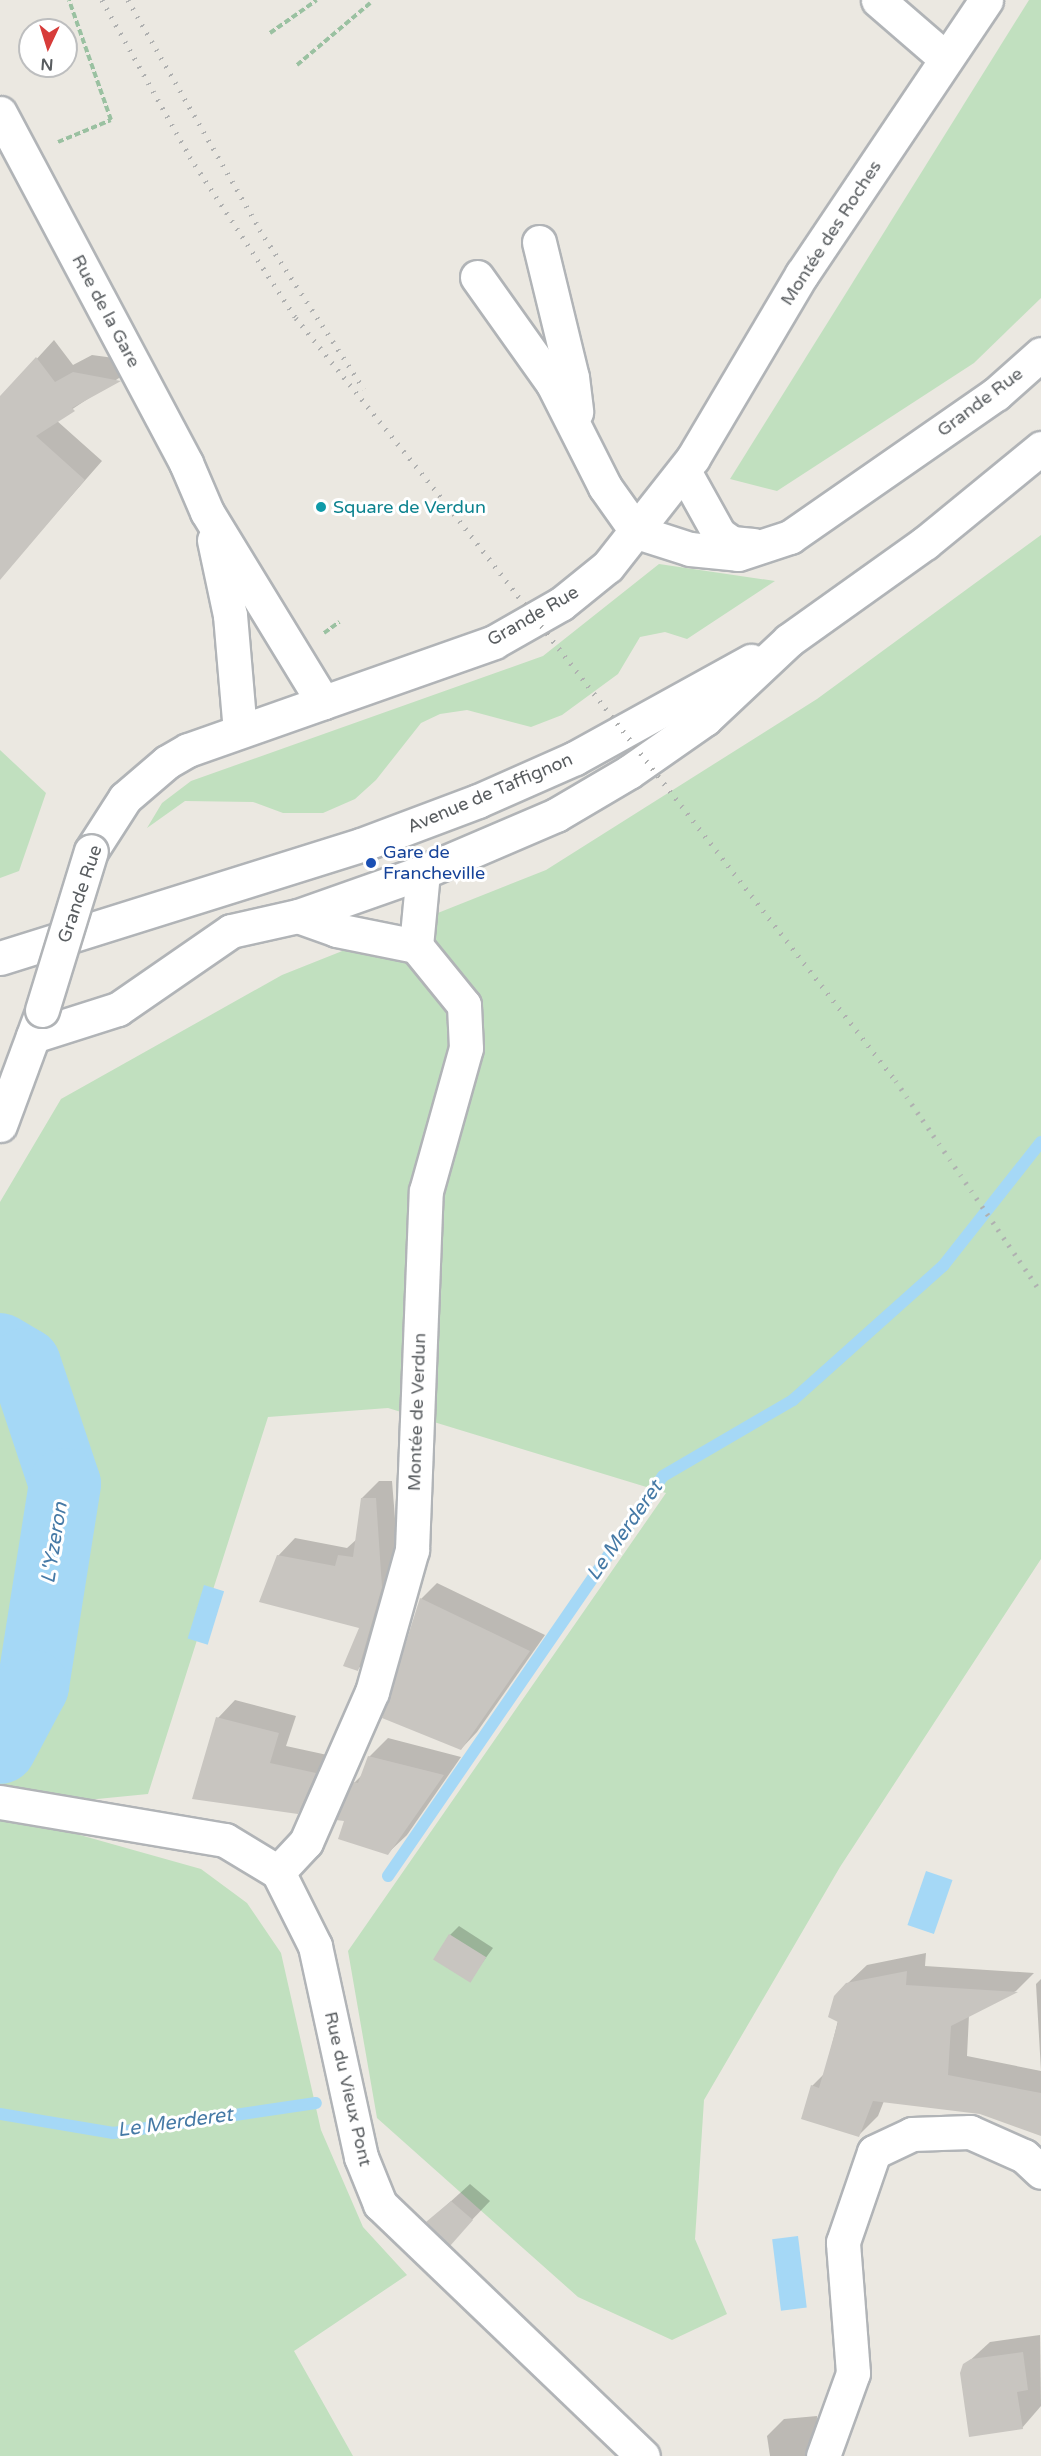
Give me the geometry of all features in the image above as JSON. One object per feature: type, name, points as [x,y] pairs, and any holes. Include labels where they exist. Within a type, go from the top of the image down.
[{"type":"street","points":[[878,0],[945,58]]},
{"type":"street","name":"Montée des Roches","points":[[684,471],[802,274],[986,0]]},
{"type":"street","name":"Rue de la Gare","points":[[0,112],[186,463],[207,512],[323,702]]},
{"type":"street","points":[[539,242],[572,377],[579,435]]},
{"type":"street","points":[[477,277],[554,384],[605,487],[637,532]]},
{"type":"street","name":"Grande Rue","points":[[637,532],[710,551],[738,554],[766,547],[790,537],[996,394],[1041,354]]},
{"type":"street","points":[[38,1023],[118,1009],[231,931],[298,916],[423,872],[556,815],[629,772],[705,718],[789,640],[925,543],[1041,448]]},
{"type":"street","points":[[684,471],[719,534],[732,543],[766,547]]},
{"type":"street","name":"Grande Rue","points":[[3,1121],[38,1023],[91,851],[125,798],[167,762],[240,731],[515,631],[584,587],[637,532],[684,471]]},
{"type":"street","name":"Rue de la Gare","points":[[207,512],[230,615],[240,731]]},
{"type":"street","name":"Avenue de Taffignon","points":[[0,958],[361,844],[478,801],[574,758],[789,640]]},
{"type":"street","points":[[298,916],[337,930],[416,946],[423,872]]},
{"type":"street","name":"Montée de Verdun","points":[[278,1872],[306,1842],[372,1692],[412,1550],[426,1191],[466,1048],[464,1005],[416,946]]},
{"type":"street","points":[[0,1802],[35,1805],[225,1840],[278,1872]]},
{"type":"street","name":"Rue du Vieux Pont","points":[[278,1872],[315,1947],[361,2157],[380,2204],[643,2456]]},
{"type":"street","points":[[823,2456],[853,2373],[843,2242],[874,2152],[912,2134],[970,2132],[1024,2156],[1041,2172]]},
{"type":"path","points":[[24,157],[111,120],[69,0]]},
{"type":"path","points":[[270,33],[317,0]]},
{"type":"path","points":[[297,65],[370,3]]},
{"type":"path","points":[[321,635],[339,622]]},
{"type":"green space","points":[[1029,0],[1041,0],[1041,298],[974,363],[777,491],[730,479]]},
{"type":"green space","points":[[1041,535],[1041,1559],[840,1867],[704,2100],[695,2239],[727,2314],[672,2340],[578,2297],[377,2118],[348,1951],[666,1493],[388,1408],[268,1417],[148,1794],[36,1805],[23,1819],[201,1869],[247,1903],[281,1953],[321,2130],[363,2227],[407,2275],[294,2351],[353,2456],[0,2456],[0,1202],[61,1099],[282,975],[546,870],[817,699]]},
{"type":"green space","points":[[659,564],[775,581],[687,639],[665,632],[640,637],[618,674],[562,715],[531,727],[467,710],[440,714],[421,723],[376,780],[355,799],[323,813],[283,813],[253,802],[185,801],[147,828],[162,803],[191,781],[543,656]]},
{"type":"green space","points":[[0,750],[46,793],[19,871],[0,878]]},
{"type":"water","points":[[204,1585],[224,1591],[208,1645],[188,1639]]},
{"type":"water","points":[[926,1871],[952,1880],[934,1934],[907,1925]]},
{"type":"water","points":[[798,2236],[807,2307],[781,2311],[772,2239]]},
{"type":"building","points":[[36,357],[55,382],[73,372],[121,381],[72,408],[75,411],[36,436],[85,480],[0,580],[0,396]]},
{"type":"building","points":[[361,1498],[376,1498],[382,1587],[358,1671],[343,1666],[359,1628],[259,1602],[277,1555],[335,1566],[338,1555],[353,1557]]},
{"type":"building","points":[[420,1598],[530,1651],[461,1750],[382,1718]]},
{"type":"building","points":[[216,1717],[279,1733],[270,1763],[316,1773],[298,1814],[192,1799]]},
{"type":"building","points":[[368,1756],[444,1775],[388,1855],[338,1839],[344,1821],[336,1820],[353,1782],[358,1783]]},
{"type":"building","points":[[449,1934],[486,1957],[470,1983],[433,1959]]},
{"type":"building","points":[[907,1971],[906,1985],[1018,1992],[951,2026],[948,2075],[1041,2093],[1041,2136],[980,2114],[873,2101],[859,2137],[801,2119],[811,2085],[819,2088],[838,2022],[828,2017],[834,1996],[846,1983]]},
{"type":"building","points":[[451,2201],[473,2220],[450,2246],[426,2222]]},
{"type":"building","points":[[1023,2352],[1028,2390],[1017,2392],[1023,2429],[969,2437],[960,2373],[963,2364],[971,2359]]},
{"type":"waterway","name":"Le Merderet","points":[[388,1876],[663,1476],[793,1400],[943,1266],[1041,1142]]},
{"type":"waterway","name":"L'Yzeron","points":[[0,1349],[25,1364],[65,1484],[33,1686],[0,1748]]},
{"type":"waterway","name":"Le Merderet","points":[[0,2114],[113,2133],[316,2103]]},
{"type":"railway","points":[[102,0],[190,157],[296,318],[448,506],[896,1081],[1041,1292]]},
{"type":"railway","points":[[128,0],[260,230],[364,389]]},
{"type":"place","name":"Square de Verdun","points":[[321,507]]},
{"type":"place","name":"Gare de Francheville","points":[[371,863]]}]
